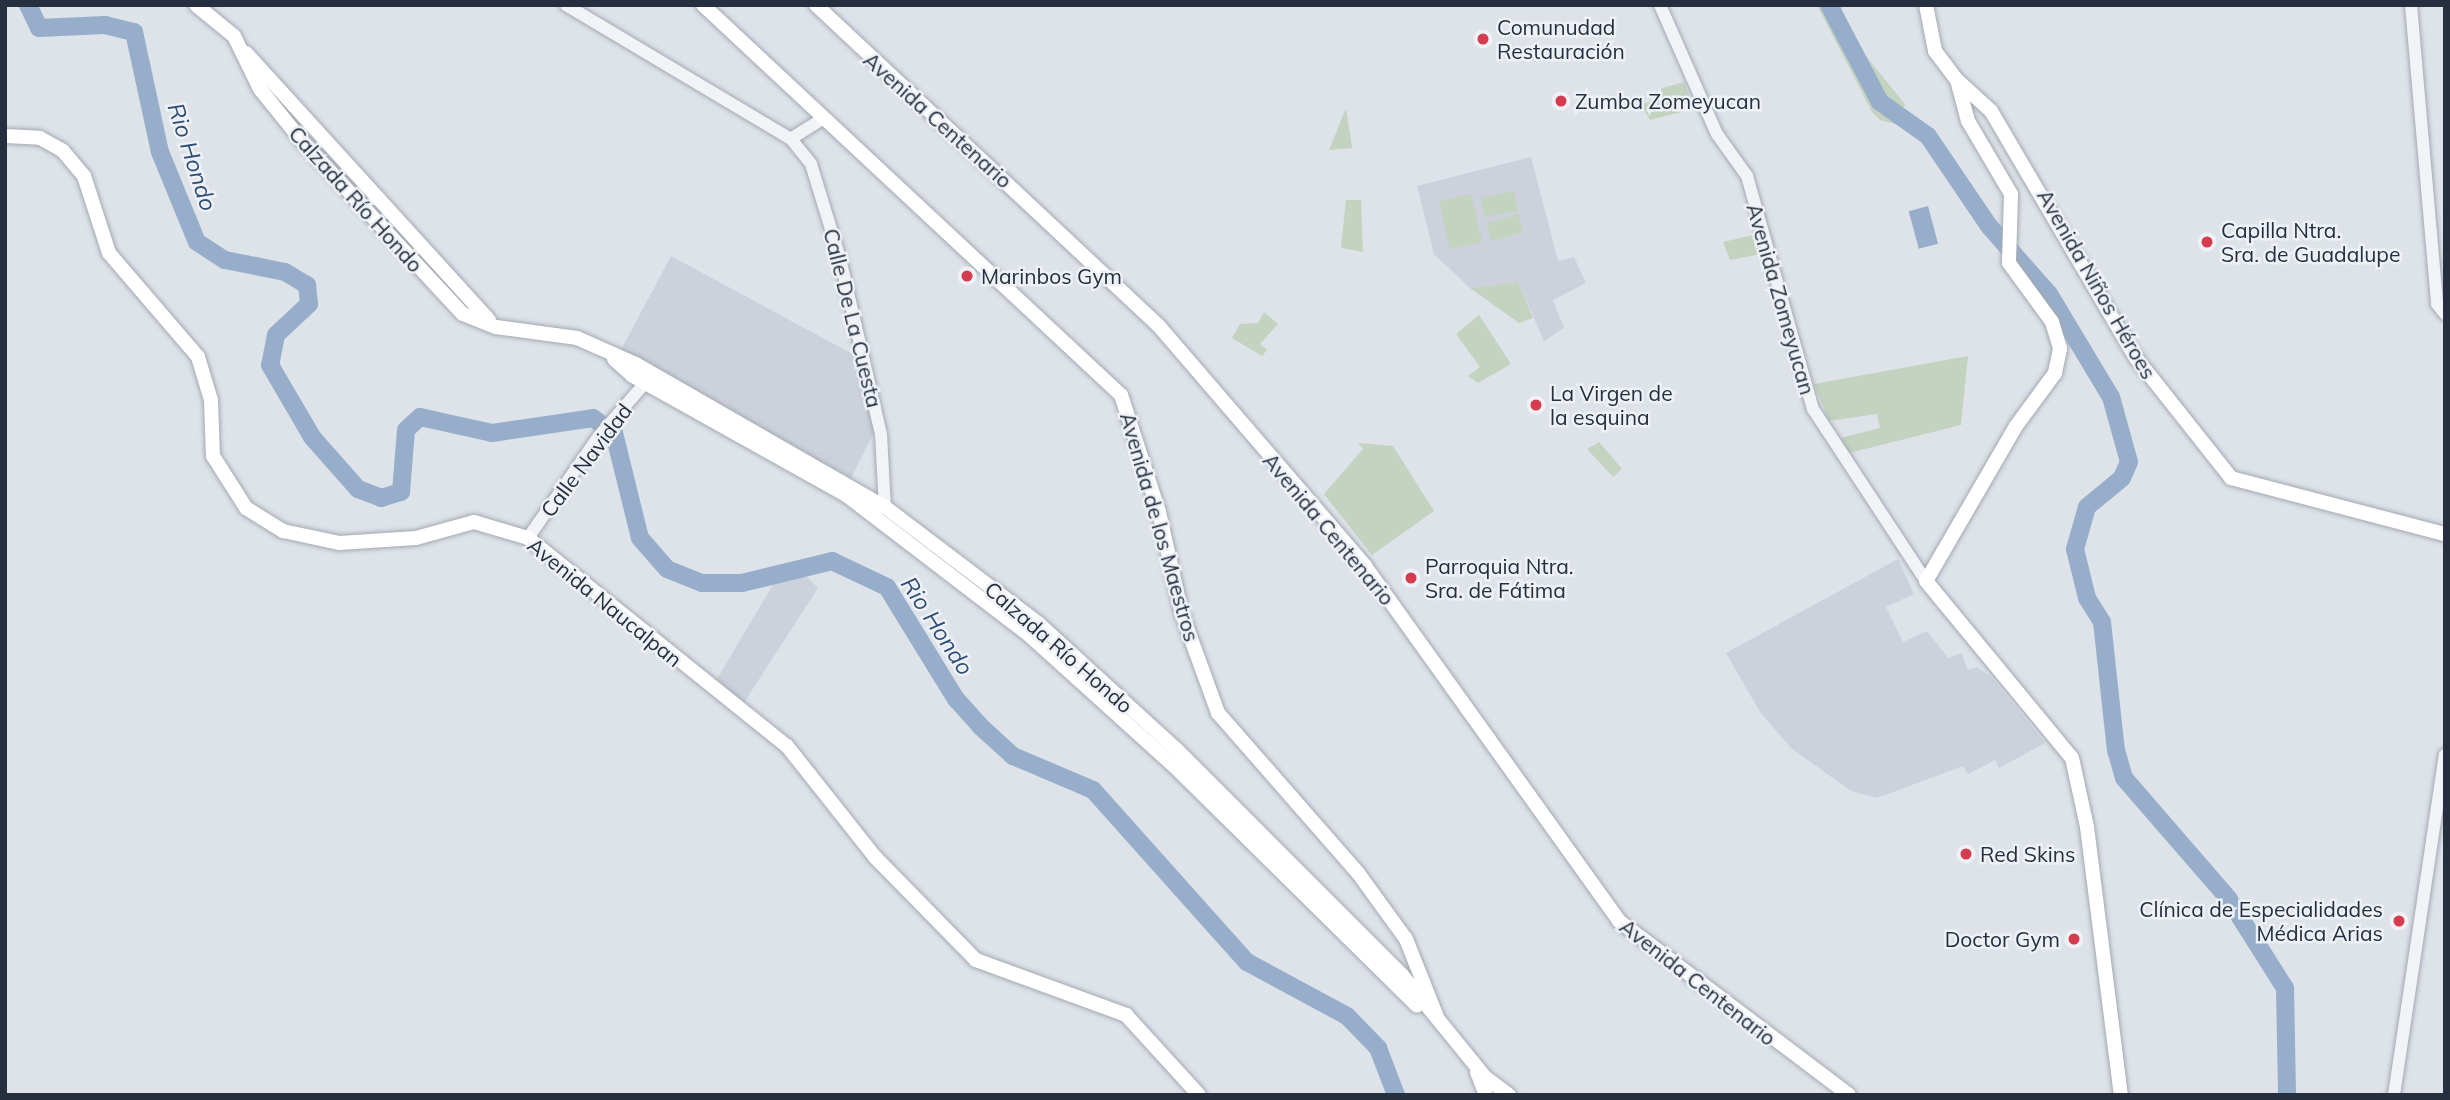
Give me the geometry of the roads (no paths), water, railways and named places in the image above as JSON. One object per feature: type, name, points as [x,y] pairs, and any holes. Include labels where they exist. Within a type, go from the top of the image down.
[{"type":"main road","name":"Calzada Río Hondo","points":[[196,5],[240,48],[260,89],[362,209],[463,314],[496,327],[577,338],[610,356],[645,383],[846,495],[1029,635],[1172,764],[1439,1025],[1485,1077],[1509,1095]]},
{"type":"main road","name":"Avenida de los Maestros","points":[[703,5],[1121,395],[1159,512],[1182,614],[1218,713],[1358,873],[1406,939],[1439,1025]]},
{"type":"main road","name":"Avenida Centenario","points":[[816,5],[1158,325],[1365,566],[1619,920],[1849,1095]]},
{"type":"main road","points":[[1926,5],[1935,51],[1957,80],[1968,121],[2011,194],[2012,250],[2009,263],[2056,329],[2058,363],[1926,581],[2072,758],[2087,827],[2122,1095]]},
{"type":"main road","name":"Avenida Niños Héroes","points":[[1957,80],[1991,111],[2136,358],[2231,478],[2445,535]]},
{"type":"main road","name":"Avenida Naucalpan","points":[[5,136],[40,138],[63,151],[84,176],[109,253],[198,356],[211,400],[213,456],[246,508],[284,531],[339,543],[416,538],[474,522],[528,538],[787,746],[874,857],[976,960],[1126,1016],[1199,1095]]},
{"type":"main road","name":"Calzada Río Hondo","points":[[610,356],[636,363],[885,507],[1039,624],[1176,749],[1402,975],[1439,1025]]},
{"type":"main road","points":[[1473,1061],[1486,1095]]},
{"type":"main road","points":[[1485,1077],[1497,1095]]},
{"type":"street","name":"Calle De La Cuesta","points":[[566,5],[791,139],[815,176],[881,434],[885,507]]},
{"type":"street","name":"Avenida Zomeyucan","points":[[1660,5],[1717,134],[1747,176],[1813,409],[1926,581]]},
{"type":"street","points":[[2411,5],[2441,313]]},
{"type":"street","points":[[791,139],[824,118]]},
{"type":"street","name":"Calle Navidad","points":[[528,538],[604,430],[645,383]]},
{"type":"street","points":[[2394,1095],[2445,755]]},
{"type":"water","points":[[1928,206],[1938,244],[1919,249],[1909,211]]},
{"type":"waterway","name":"Rio Hondo","points":[[28,5],[39,28],[105,25],[134,32],[160,152],[197,242],[225,260],[285,272],[307,285],[309,304],[276,335],[270,365],[312,437],[358,489],[381,498],[401,492],[406,430],[420,417],[492,433],[593,418],[614,433],[640,538],[667,569],[702,583],[742,583],[832,561],[887,587],[956,699],[980,726],[1013,756],[1093,790],[1247,962],[1347,1016],[1378,1048],[1396,1095]]},
{"type":"waterway","points":[[1829,5],[1880,102],[1928,136],[1989,226],[2049,294],[2111,397],[2129,462],[2122,478],[2087,507],[2075,549],[2087,598],[2102,622],[2116,750],[2124,778],[2228,898],[2285,988],[2287,1095]]},
{"type":"place","name":"Comunudad Restauración","points":[[1483,39]]},
{"type":"place","name":"Zumba Zomeyucan","points":[[1561,101]]},
{"type":"place","name":"Capilla Ntra. Sra. de Guadalupe","points":[[2207,242]]},
{"type":"place","name":"Marinbos Gym","points":[[967,276]]},
{"type":"place","name":"La Virgen de la esquina","points":[[1536,405]]},
{"type":"place","name":"Parroquia Ntra. Sra. de Fátima","points":[[1411,578]]},
{"type":"place","name":"Red Skins","points":[[1966,854]]},
{"type":"place","name":"Clínica de Especialidades Médica Arias","points":[[2399,921]]},
{"type":"place","name":"Doctor Gym","points":[[2074,939]]}]
